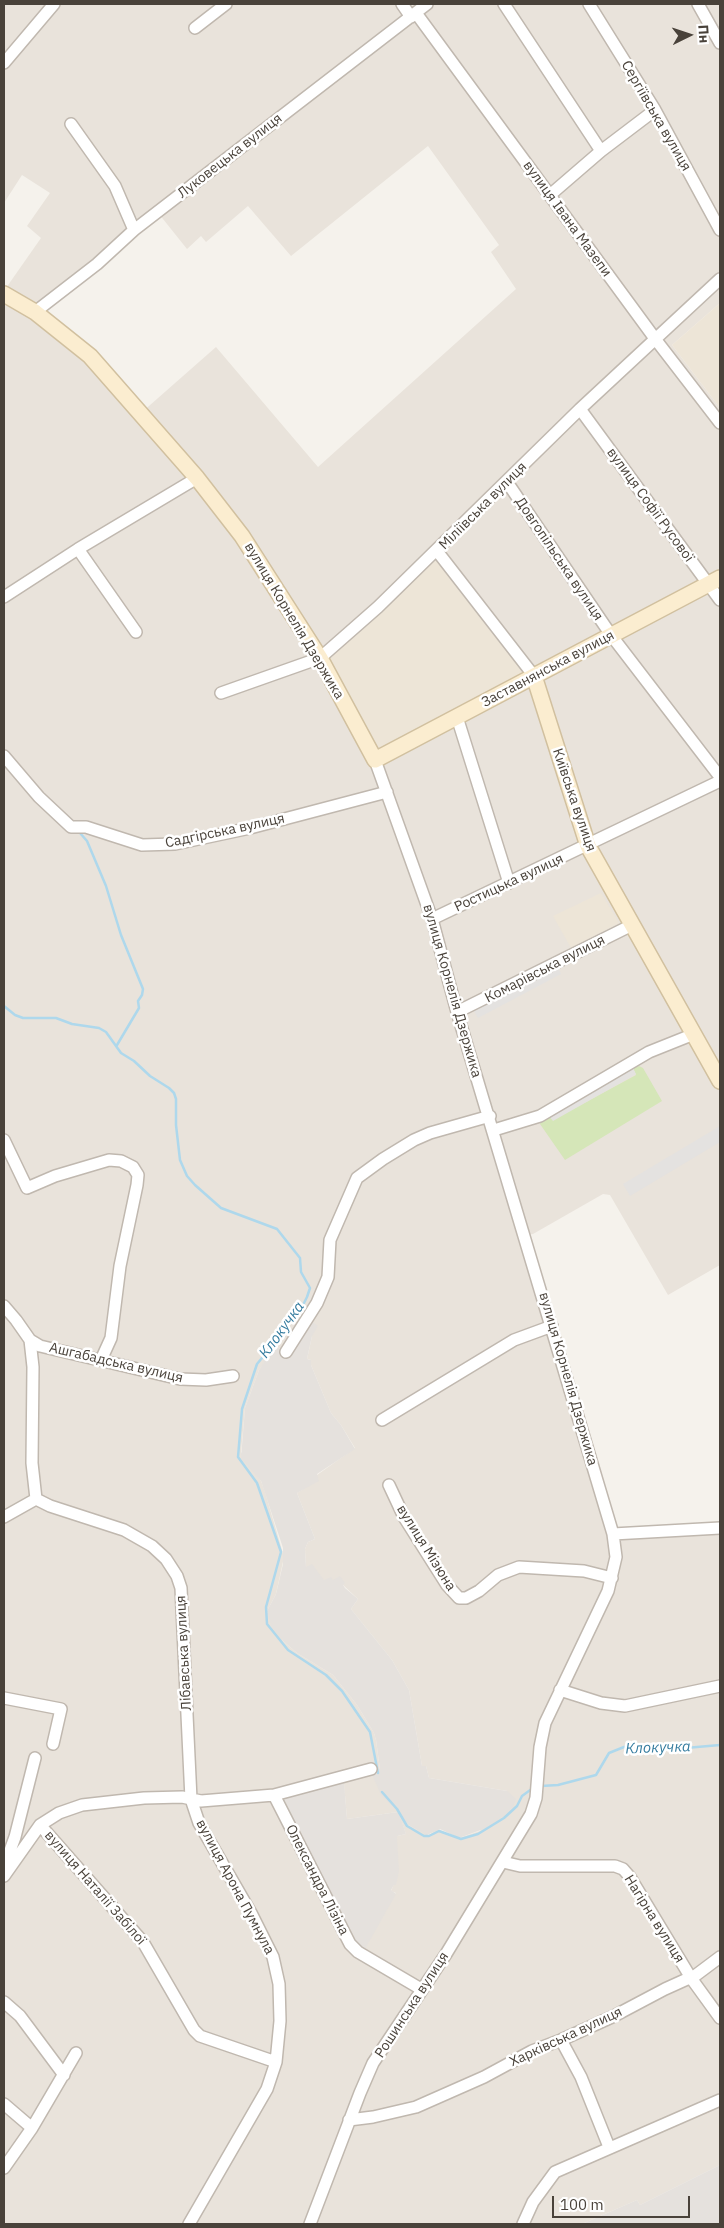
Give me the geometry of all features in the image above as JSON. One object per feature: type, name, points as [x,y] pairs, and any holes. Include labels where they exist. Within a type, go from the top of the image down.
[{"type":"street","points":[[4,63],[54,4]]},
{"type":"street","points":[[195,28],[226,4]]},
{"type":"street","name":"вулиця Івана Мазепи","points":[[402,4],[414,15],[720,423]]},
{"type":"street","name":"Луковецька вулиця","points":[[35,312],[97,264],[134,230],[427,4]]},
{"type":"street","points":[[504,4],[601,151]]},
{"type":"street","name":"Сергіївська вулиця","points":[[589,4],[655,110],[720,230]]},
{"type":"street","points":[[698,4],[720,43]]},
{"type":"street","points":[[550,195],[601,151],[655,110]]},
{"type":"street","points":[[71,124],[115,186],[134,230]]},
{"type":"street","name":"Міліївська вулиця","points":[[221,693],[320,658],[378,608],[580,409],[720,279]]},
{"type":"street","name":"вулиця Корнелія Дзержика","points":[[4,294],[35,312],[90,356],[196,478],[242,536],[320,658],[375,760],[432,919],[613,1534],[616,1557],[612,1578],[543,1731],[536,1798]]},
{"type":"street","name":"вулиця Софії Русової","points":[[580,409],[714,581],[720,600]]},
{"type":"street","points":[[4,597],[196,478]]},
{"type":"street","name":"Довгопільська вулиця","points":[[507,482],[611,635],[720,779]]},
{"type":"street","points":[[78,550],[136,632]]},
{"type":"street","name":"Київська вулиця","points":[[437,551],[534,676],[588,846],[720,1081]]},
{"type":"street","name":"Заставнянська вулиця","points":[[375,760],[714,581]]},
{"type":"street","points":[[457,717],[509,883]]},
{"type":"street","name":"Садгірська вулиця","points":[[4,756],[39,797],[71,828],[86,827],[142,846],[175,844],[250,828],[387,792]]},
{"type":"street","name":"Ростицька вулиця","points":[[432,919],[588,846],[720,779]]},
{"type":"street","name":"Комарівська вулиця","points":[[458,1012],[632,925]]},
{"type":"street","points":[[494,1130],[540,1116],[649,1052],[694,1034]]},
{"type":"street","points":[[286,1352],[313,1312],[328,1277],[330,1240],[357,1178],[414,1140],[430,1133],[490,1116]]},
{"type":"street","points":[[4,1140],[27,1188],[55,1176],[109,1160],[121,1161],[133,1167],[138,1175],[120,1266],[111,1338],[101,1360]]},
{"type":"street","points":[[4,1306],[30,1340],[33,1367],[32,1463],[36,1499],[4,1517]]},
{"type":"street","points":[[382,1420],[514,1340],[552,1326]]},
{"type":"street","name":"Ашгабадська вулиця","points":[[30,1340],[40,1346],[180,1379],[206,1380],[233,1376]]},
{"type":"street","name":"вулиця Мізюна","points":[[389,1485],[404,1517],[447,1585],[458,1598],[466,1598],[479,1592],[498,1575],[520,1567],[584,1571],[612,1578]]},
{"type":"street","name":"Лібавська вулиця","points":[[36,1499],[50,1506],[124,1530],[152,1546],[166,1559],[177,1576],[181,1588],[191,1799]]},
{"type":"street","points":[[613,1534],[720,1528]]},
{"type":"street","points":[[560,1690],[601,1703],[625,1706],[720,1686]]},
{"type":"street","points":[[4,1698],[61,1709],[53,1744]]},
{"type":"street","points":[[5,1872],[35,1758]]},
{"type":"street","points":[[5,1872],[40,1825],[59,1813],[82,1805],[144,1798],[201,1801],[274,1795],[371,1769]]},
{"type":"street","name":"Олександра Лізіна","points":[[274,1795],[350,1944],[358,1952],[421,1989]]},
{"type":"street","name":"Рошинська вулиця","points":[[310,2224],[349,2120],[373,2064],[503,1862],[531,1814],[536,1798]]},
{"type":"street","name":"вулиця Арона Пумнула","points":[[189,2224],[267,2089],[276,2062],[280,2003],[279,1984],[273,1958],[251,1913],[200,1823],[191,1799]]},
{"type":"street","name":"вулиця Наталії Забілої","points":[[40,1825],[143,1942],[194,2030],[200,2036],[276,2062]]},
{"type":"street","name":"Нагірна вулиця","points":[[503,1862],[520,1866],[615,1866],[623,1869],[630,1877],[691,1978],[720,2018]]},
{"type":"street","name":"Харківська вулиця","points":[[349,2120],[373,2117],[416,2107],[484,2077],[532,2050],[561,2040],[691,1978],[701,1973],[720,1957]]},
{"type":"street","points":[[4,2002],[20,2016],[64,2075]]},
{"type":"street","points":[[561,2040],[581,2077],[609,2147]]},
{"type":"street","points":[[4,2168],[32,2128],[76,2053]]},
{"type":"street","points":[[523,2224],[544,2184],[555,2172],[720,2100]]},
{"type":"street","points":[[4,2104],[32,2128]]},
{"type":"shaded area","points":[[4,4],[720,4],[720,303],[672,345],[720,408],[720,1265],[668,1295],[610,1195],[603,1194],[533,1234],[526,1235],[614,1533],[720,1528],[720,2165],[640,2205],[637,2200],[582,2224],[4,2224],[4,288],[6,288],[41,238],[27,226],[50,193],[22,175],[4,203]],"holes":[[[428,146],[499,245],[491,252],[516,289],[318,467],[216,347],[141,413],[40,310],[159,214],[187,249],[201,236],[206,242],[248,206],[291,256]],[[312,1336],[307,1359],[311,1360],[311,1365],[331,1413],[355,1448],[317,1475],[312,1483],[297,1493],[315,1539],[308,1542],[305,1549],[306,1568],[324,1581],[333,1580],[343,1585],[358,1599],[351,1609],[392,1660],[409,1690],[422,1766],[426,1766],[429,1778],[507,1791],[480,1831],[459,1838],[437,1829],[429,1835],[408,1825],[372,1772],[380,1770],[376,1740],[374,1733],[357,1705],[333,1675],[297,1653],[283,1641],[267,1611],[276,1594],[284,1557],[261,1481],[241,1452],[245,1408],[259,1370],[277,1347],[286,1352]],[[344,1783],[347,1819],[398,1812],[406,1834],[397,1836],[396,1885],[394,1884],[391,1891],[396,1893],[354,1936],[350,1929]]]},
{"type":"shaded area","points":[[720,303],[720,408],[672,345]]},
{"type":"shaded area","points":[[437,552],[533,676],[374,759],[321,659]]},
{"type":"shaded area","points":[[601,893],[619,923],[571,948],[553,916]]},
{"type":"shaded area","points":[[558,967],[561,974],[478,1018],[474,1011]]},
{"type":"shaded area","points":[[633,1068],[636,1074],[553,1121],[548,1115]]},
{"type":"shaded area","points":[[720,1126],[720,1142],[630,1196],[623,1184]]},
{"type":"shaded area","points":[[311,1321],[318,1326],[312,1336],[307,1359],[311,1360],[311,1365],[331,1413],[341,1425],[355,1449],[317,1474],[319,1481],[297,1493],[315,1539],[308,1542],[305,1549],[306,1567],[312,1564],[324,1580],[331,1577],[333,1580],[340,1576],[345,1583],[343,1585],[345,1588],[358,1599],[351,1609],[392,1660],[409,1690],[422,1766],[426,1766],[429,1778],[507,1791],[516,1799],[513,1807],[505,1815],[486,1828],[459,1838],[440,1829],[427,1835],[408,1825],[399,1813],[406,1834],[397,1836],[399,1871],[396,1885],[391,1890],[396,1894],[365,1949],[356,1943],[354,1936],[348,1930],[282,1799],[286,1796],[344,1783],[347,1819],[398,1812],[381,1795],[371,1772],[380,1769],[376,1740],[374,1733],[357,1705],[333,1675],[297,1653],[283,1641],[271,1626],[267,1611],[276,1594],[283,1564],[283,1548],[261,1481],[241,1458],[245,1408],[263,1361],[277,1347],[286,1352]]},
{"type":"shaded area","points":[[720,2165],[720,2224],[582,2224],[637,2200],[640,2205]]},
{"type":"green space","points":[[639,1066],[643,1068],[662,1101],[565,1160],[540,1124],[541,1119],[548,1115],[553,1120],[636,1075],[633,1068]]},
{"type":"waterway","points":[[80,833],[87,841],[106,886],[121,935],[143,989],[138,1001],[139,1008],[117,1045]]},
{"type":"waterway","name":"Клокучка","points":[[4,1006],[15,1015],[23,1018],[56,1018],[72,1024],[99,1028],[106,1032],[121,1053],[174,1093],[180,1160],[187,1176],[221,1208],[277,1229],[300,1258],[301,1272],[310,1288],[301,1309],[292,1317],[277,1340],[257,1364],[242,1409],[238,1457],[257,1483],[281,1552],[266,1607],[267,1624],[288,1650],[326,1675],[342,1691],[370,1732],[378,1773]]},
{"type":"waterway","name":"Клокучка","points":[[541,1786],[558,1785],[596,1775],[609,1753],[624,1747],[655,1746],[674,1749],[720,1745]]},
{"type":"waterway","name":"Клокучка","points":[[382,1792],[397,1809],[407,1826],[424,1836],[429,1836],[439,1831],[461,1839],[478,1834],[504,1818],[517,1806],[522,1796],[533,1788]]}]
